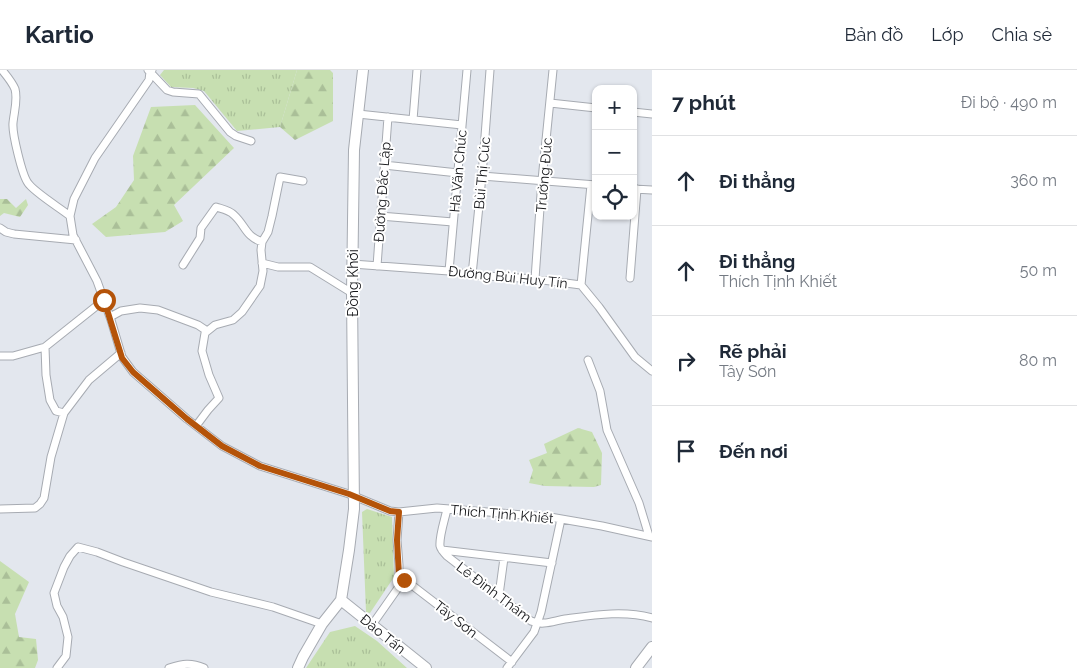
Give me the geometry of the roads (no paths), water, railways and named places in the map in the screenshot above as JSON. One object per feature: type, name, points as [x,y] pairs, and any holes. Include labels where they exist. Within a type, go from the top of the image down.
[{"type":"street","points":[[2,70],[16,92],[13,122],[14,136],[26,181],[70,216],[74,198],[85,175],[100,150],[149,80],[150,71]]},
{"type":"street","name":"Đồng Khởi","points":[[341,600],[354,509],[352,264],[354,150],[363,70]]},
{"type":"street","points":[[412,120],[418,70]]},
{"type":"street","name":"Hà Văn Chúc","points":[[449,271],[467,70]]},
{"type":"street","name":"Bùi Thị Cúc","points":[[472,275],[490,70]]},
{"type":"street","name":"Trường Đúc","points":[[535,279],[542,180],[554,70]]},
{"type":"street","points":[[150,71],[167,90],[200,94],[230,132],[251,141]]},
{"type":"street","points":[[550,104],[592,108]]},
{"type":"street","points":[[637,112],[652,114]]},
{"type":"street","points":[[358,114],[462,125]]},
{"type":"street","name":"Đường Đắc Lập","points":[[377,266],[388,117]]},
{"type":"street","points":[[384,165],[458,172]]},
{"type":"street","points":[[482,176],[592,185]]},
{"type":"street","points":[[196,426],[219,398],[209,375],[202,351],[204,333],[215,325],[233,320],[242,312],[260,286],[263,271],[262,242],[268,232],[280,177],[303,181]]},
{"type":"street","points":[[637,189],[652,190]]},
{"type":"street","points":[[581,285],[592,193]]},
{"type":"street","points":[[183,265],[200,238],[201,228],[216,207],[230,211],[254,240],[262,242]]},
{"type":"street","name":"Thích Tịnh Khiết","points":[[70,216],[73,235],[98,281],[122,358],[133,372],[222,446],[260,466],[353,496],[390,511],[399,512],[437,508],[550,517],[650,537]]},
{"type":"street","points":[[380,216],[453,222]]},
{"type":"street","points":[[630,278],[633,220]]},
{"type":"street","points":[[0,228],[14,234],[76,240]]},
{"type":"street","points":[[262,263],[278,267],[310,267],[352,293]]},
{"type":"street","name":"Đường Bùi Huy Tín","points":[[352,264],[449,271],[472,275],[535,279],[581,285],[635,357],[652,372]]},
{"type":"street","points":[[0,356],[13,356],[46,347],[104,300]]},
{"type":"street","points":[[110,317],[121,310],[140,308],[158,310],[198,325],[207,331]]},
{"type":"street","points":[[46,347],[46,375],[50,400],[56,411],[64,413]]},
{"type":"street","points":[[0,509],[35,508],[40,504],[44,498],[51,457],[64,413],[89,380],[121,353]]},
{"type":"street","points":[[588,360],[600,391],[607,430],[639,503],[650,537]]},
{"type":"street","points":[[446,509],[440,546],[442,550],[552,563]]},
{"type":"street","points":[[372,625],[398,588],[400,579],[397,540],[399,512]]},
{"type":"street","points":[[510,665],[538,624],[561,519]]},
{"type":"street","points":[[57,668],[66,656],[68,637],[63,617],[56,606],[54,592],[64,567],[78,547],[98,552],[211,592],[273,607],[322,624]]},
{"type":"street","name":"Lê Đình Thám","points":[[442,550],[446,556],[530,621],[538,624],[625,613],[640,614],[652,618]]},
{"type":"street","points":[[498,595],[504,558]]},
{"type":"street","name":"Tây Sơn","points":[[400,579],[413,586],[510,665]]},
{"type":"street","points":[[298,668],[322,624],[341,600]]},
{"type":"street","name":"Đào Tấn","points":[[341,600],[426,668]]},
{"type":"street","points":[[636,668],[652,647]]},
{"type":"street","points":[[169,668],[187,664],[204,668]]}]
